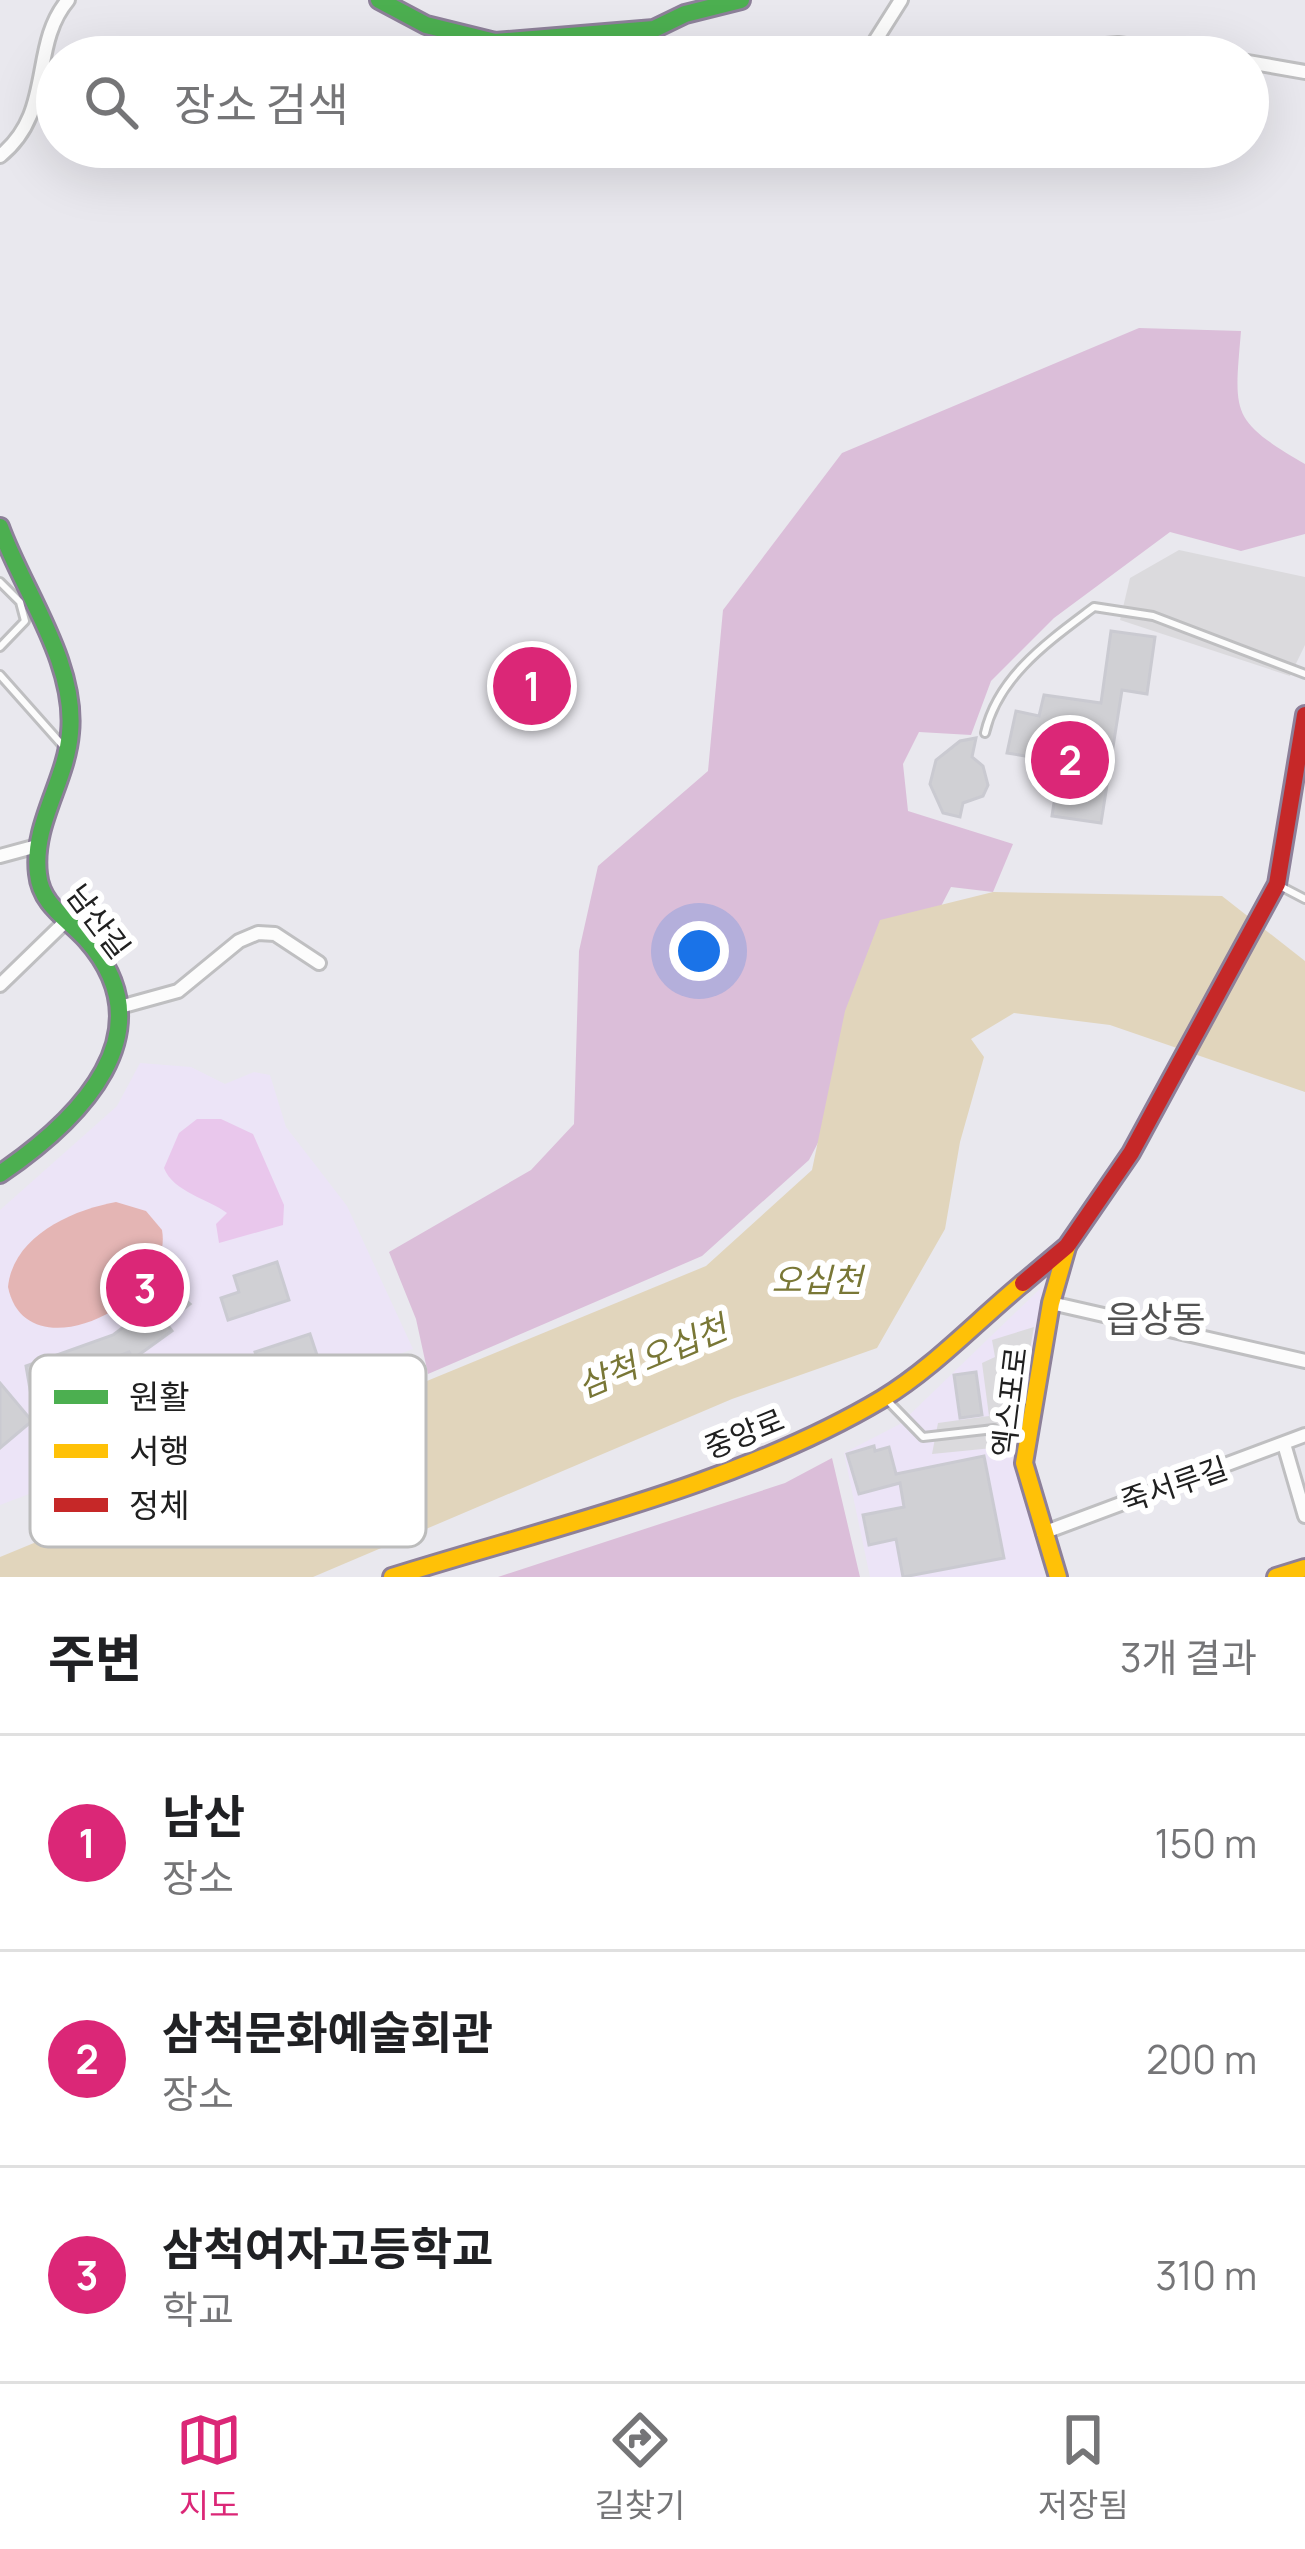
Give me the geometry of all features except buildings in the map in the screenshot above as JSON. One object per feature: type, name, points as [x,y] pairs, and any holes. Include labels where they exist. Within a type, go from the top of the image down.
[{"type":"street","points":[[49,36],[68,0]]},
{"type":"street","points":[[379,0],[426,25],[471,36]]},
{"type":"street","points":[[568,36],[654,29],[685,14],[742,0]]},
{"type":"street","points":[[878,36],[901,0]]},
{"type":"street","points":[[1269,66],[1305,72]]},
{"type":"street","points":[[0,156],[26,134],[36,91]]},
{"type":"street","name":"남산길","points":[[0,526],[26,602],[66,689],[72,719],[37,846],[40,889],[99,959],[120,1007],[115,1054],[94,1095],[27,1158],[0,1174]]},
{"type":"street","points":[[1067,1246],[1131,1154],[1277,884],[1305,715]]},
{"type":"street","points":[[0,856],[37,846]]},
{"type":"street","points":[[0,985],[64,922]]},
{"type":"street","points":[[120,1007],[178,991],[239,941],[258,933],[275,934],[319,963]]},
{"type":"street","name":"엑스포로","points":[[1058,1577],[1024,1462],[1051,1303],[1067,1246]]},
{"type":"street","name":"중앙로","points":[[392,1577],[703,1479],[884,1397],[1067,1246]]},
{"type":"street","points":[[1051,1303],[1305,1360]]},
{"type":"street","name":"죽서루길","points":[[1043,1533],[1305,1435]]},
{"type":"street","points":[[1284,1444],[1305,1516]]},
{"type":"street","points":[[1276,1577],[1305,1568]]},
{"type":"lane","points":[[0,582],[26,602],[25,621],[0,646]]},
{"type":"lane","points":[[985,733],[992,704],[1005,686],[1047,643],[1094,607],[1153,616],[1305,674]]},
{"type":"lane","points":[[0,675],[64,747]]},
{"type":"lane","points":[[1277,884],[1305,899]]},
{"type":"lane","points":[[884,1397],[923,1437],[994,1429]]},
{"type":"shaded area","points":[[1139,328],[1241,331],[1238,398],[1242,412],[1262,436],[1305,464],[1305,534],[1241,551],[1170,532],[1054,618],[991,681],[971,735],[919,732],[903,764],[908,811],[1013,844],[993,892],[951,887],[809,1160],[702,1256],[428,1374],[416,1319],[389,1252],[531,1170],[574,1124],[579,951],[598,866],[708,771],[723,610],[842,453]]},
{"type":"shaded area","points":[[1179,550],[1305,577],[1305,645],[1290,676],[1120,620],[1130,578]]},
{"type":"shaded area","points":[[140,1063],[191,1067],[225,1084],[254,1072],[270,1075],[286,1127],[347,1206],[413,1349],[397,1355],[30,1355],[30,1494],[0,1505],[0,1210],[117,1106]]},
{"type":"shaded area","points":[[197,1119],[221,1119],[253,1134],[284,1205],[283,1225],[219,1243],[216,1224],[227,1213],[183,1189],[164,1168],[179,1133]]},
{"type":"shaded area","points":[[116,1202],[146,1211],[162,1230],[160,1257],[146,1282],[97,1319],[68,1327],[41,1326],[20,1313],[8,1287],[21,1253],[47,1228],[81,1211]]},
{"type":"shaded area","points":[[1044,1285],[1015,1459],[1045,1577],[870,1577],[844,1453],[900,1424]]},
{"type":"shaded area","points":[[1034,1327],[1013,1446],[932,1454],[938,1423],[989,1416],[982,1363],[995,1357],[992,1340]]},
{"type":"shaded area","points":[[832,1458],[860,1577],[498,1577],[785,1483]]},
{"type":"water","name":"오십천","points":[[993,892],[1222,896],[1305,961],[1305,1092],[1110,1025],[1014,1013],[971,1039],[984,1057],[960,1142],[945,1229],[877,1348],[732,1399],[426,1529],[426,1381],[706,1266],[812,1170],[845,1011],[880,920]]},
{"type":"water","name":"오십천","points":[[30,1545],[384,1547],[313,1577],[0,1577],[0,1557]]},
{"type":"traffic: fast","points":[[379,0],[426,25],[471,36]]},
{"type":"traffic: fast","points":[[568,36],[654,29],[685,14],[741,0]]},
{"type":"traffic: fast","points":[[0,527],[57,654],[70,707],[67,751],[40,838],[40,885],[49,903],[86,939],[109,974],[119,1007],[116,1040],[104,1071],[84,1100],[58,1128],[0,1174]]},
{"type":"traffic: slow","points":[[1058,1577],[1024,1463],[1051,1303],[1067,1247]]},
{"type":"traffic: slow","points":[[392,1577],[643,1502],[826,1429],[919,1373],[1023,1283]]},
{"type":"traffic: slow","points":[[1276,1577],[1305,1568]]},
{"type":"traffic: jam","points":[[1023,1283],[1067,1246],[1131,1153],[1277,884],[1305,715]]},
{"type":"place","name":"남산","points":[[532,686]]},
{"type":"place","name":"삼척문화예술회관","points":[[1070,760]]},
{"type":"place","name":"삼척여자고등학교","points":[[145,1288]]},
{"type":"district","name":"읍상동","points":[[1156,1318]]},
{"type":"water label","name":"삼척 오십천","points":[[652,1356]]}]
